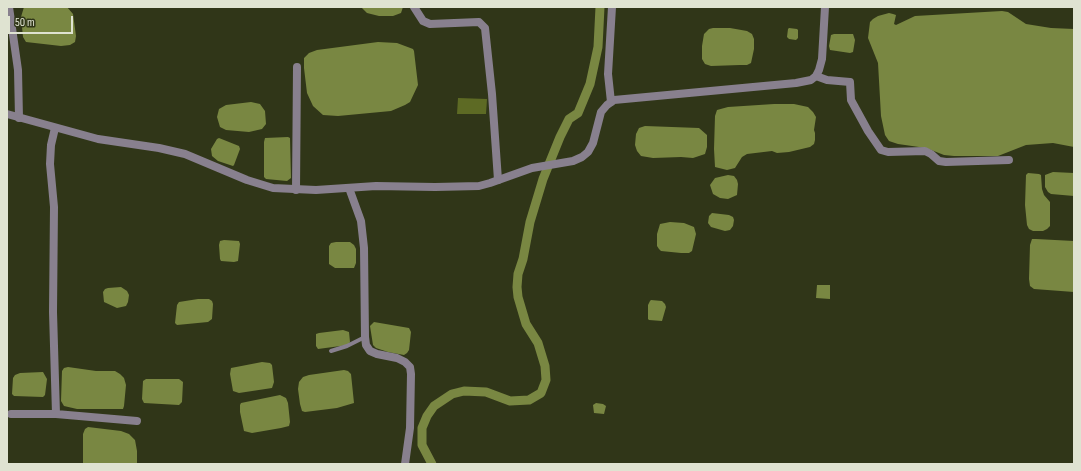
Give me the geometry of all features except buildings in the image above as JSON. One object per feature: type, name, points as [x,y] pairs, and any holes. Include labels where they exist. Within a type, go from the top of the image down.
[{"type":"street","points":[[9,7],[18,70],[18,118]]},
{"type":"street","points":[[414,7],[422,21],[430,24],[479,22],[484,28],[492,94],[498,180]]},
{"type":"street","points":[[611,102],[608,74],[612,7]]},
{"type":"street","points":[[7,114],[98,139],[175,151],[194,157],[265,187],[285,190],[383,186],[484,185],[537,167],[579,159],[588,152],[593,143],[601,112],[611,102],[627,98],[796,83],[811,80],[816,76],[822,59],[825,7]]},
{"type":"street","points":[[296,67],[296,190]]},
{"type":"street","points":[[816,76],[827,80],[850,82],[851,100],[868,131],[881,150],[888,152],[925,151],[939,161],[946,162],[1009,160]]},
{"type":"street","points":[[55,128],[51,145],[50,164],[54,207],[53,312],[56,414]]},
{"type":"street","points":[[349,188],[361,221],[364,248],[366,345],[370,351],[397,358],[405,362],[410,367],[410,428],[405,464]]},
{"type":"street","points":[[11,414],[56,414],[136,421]]},
{"type":"lane","points":[[331,351],[347,346],[365,337]]},
{"type":"shaded area","points":[[24,7],[67,7],[73,14],[76,36],[75,42],[70,45],[61,46],[26,42],[23,37],[21,17]]},
{"type":"shaded area","points":[[361,7],[403,7],[401,13],[393,16],[379,16],[367,13]]},
{"type":"shaded area","points":[[1002,11],[1008,12],[1026,24],[1051,28],[1074,29],[1074,147],[1053,143],[1026,145],[998,156],[954,156],[944,155],[926,148],[898,144],[889,141],[885,135],[881,116],[878,63],[868,38],[870,22],[878,16],[889,13],[896,15],[894,24],[896,25],[915,16]]},
{"type":"shaded area","points":[[730,28],[747,31],[752,34],[754,39],[754,49],[751,63],[747,65],[711,66],[705,64],[702,59],[704,34],[709,29]]},
{"type":"shaded area","points":[[789,28],[798,30],[798,38],[796,40],[789,39],[787,37]]},
{"type":"shaded area","points":[[853,34],[855,40],[853,52],[850,53],[830,50],[829,46],[831,35]]},
{"type":"shaded area","points":[[378,42],[397,43],[413,49],[418,85],[410,102],[391,111],[338,116],[323,115],[313,106],[307,93],[304,58],[309,53],[317,50]]},
{"type":"shaded area","points":[[251,102],[260,104],[265,111],[266,124],[262,129],[249,132],[226,130],[220,127],[217,117],[219,109],[226,105]]},
{"type":"shaded area","points":[[794,104],[808,107],[813,112],[816,117],[814,144],[810,147],[789,152],[777,153],[772,151],[747,154],[742,157],[735,168],[727,170],[715,167],[715,116],[717,110],[728,107]]},
{"type":"shaded area","points":[[645,126],[699,128],[707,135],[707,147],[705,154],[693,158],[653,158],[641,156],[635,145],[636,134],[639,128]]},
{"type":"shaded area","points":[[219,138],[239,146],[240,149],[233,166],[218,161],[212,156],[211,149]]},
{"type":"shaded area","points":[[265,138],[290,138],[291,178],[287,181],[266,179],[264,177]]},
{"type":"shaded area","points":[[1053,172],[1074,173],[1074,196],[1051,194],[1048,192],[1045,187],[1045,175]]},
{"type":"shaded area","points":[[1028,173],[1041,175],[1044,195],[1050,202],[1050,226],[1043,231],[1033,231],[1029,229],[1027,225],[1025,205],[1026,175]]},
{"type":"shaded area","points":[[728,175],[734,176],[737,180],[737,195],[728,199],[720,198],[713,194],[710,185],[715,178]]},
{"type":"shaded area","points":[[712,213],[729,215],[733,217],[733,226],[730,230],[725,231],[711,227],[708,223],[709,216]]},
{"type":"shaded area","points":[[670,222],[684,223],[694,227],[696,234],[692,251],[689,253],[681,253],[661,251],[659,249],[657,246],[657,234],[660,224]]},
{"type":"shaded area","points":[[1032,239],[1074,241],[1074,292],[1034,289],[1030,286],[1030,245]]},
{"type":"shaded area","points":[[220,241],[239,241],[238,261],[221,261],[219,245]]},
{"type":"shaded area","points":[[350,242],[354,245],[356,249],[356,263],[354,268],[335,268],[329,264],[329,246],[331,243]]},
{"type":"shaded area","points":[[817,285],[830,285],[830,299],[816,298]]},
{"type":"shaded area","points":[[121,287],[127,291],[129,295],[126,306],[117,308],[104,302],[103,292],[105,289]]},
{"type":"shaded area","points":[[209,299],[212,301],[212,319],[208,322],[177,325],[175,323],[177,305],[179,302]]},
{"type":"shaded area","points":[[651,300],[662,301],[665,304],[666,307],[662,321],[648,319],[648,305]]},
{"type":"shaded area","points":[[374,322],[409,328],[411,332],[409,350],[407,353],[404,355],[376,348],[373,345],[370,326]]},
{"type":"shaded area","points":[[343,330],[349,332],[350,342],[348,345],[318,349],[316,346],[316,334]]},
{"type":"shaded area","points":[[262,362],[270,363],[272,365],[274,382],[272,388],[239,393],[233,391],[230,374],[231,368]]},
{"type":"shaded area","points":[[68,367],[96,371],[115,371],[120,374],[124,378],[126,385],[123,409],[77,409],[64,406],[61,401],[62,371],[64,368]]},
{"type":"shaded area","points":[[344,370],[351,374],[354,403],[337,408],[305,412],[302,411],[298,389],[299,382],[303,377]]},
{"type":"shaded area","points":[[43,372],[47,379],[45,395],[43,397],[14,396],[12,394],[13,378],[15,375],[20,373]]},
{"type":"shaded area","points":[[146,379],[179,379],[183,382],[182,402],[179,405],[144,403],[142,399],[143,381]]},
{"type":"shaded area","points":[[280,395],[286,398],[288,403],[289,426],[252,433],[244,431],[240,412],[241,403]]},
{"type":"shaded area","points":[[596,403],[606,406],[604,414],[594,413],[593,405]]},
{"type":"shaded area","points":[[88,427],[121,431],[129,434],[135,440],[137,464],[83,464],[83,434],[85,429]]},
{"type":"waterway","points":[[432,464],[422,445],[422,428],[427,416],[434,406],[452,394],[464,391],[486,392],[510,401],[529,400],[541,393],[546,380],[545,366],[538,343],[526,324],[518,297],[518,274],[523,259],[530,222],[543,179],[560,137],[569,119],[578,113],[590,84],[598,47],[600,7]]}]
